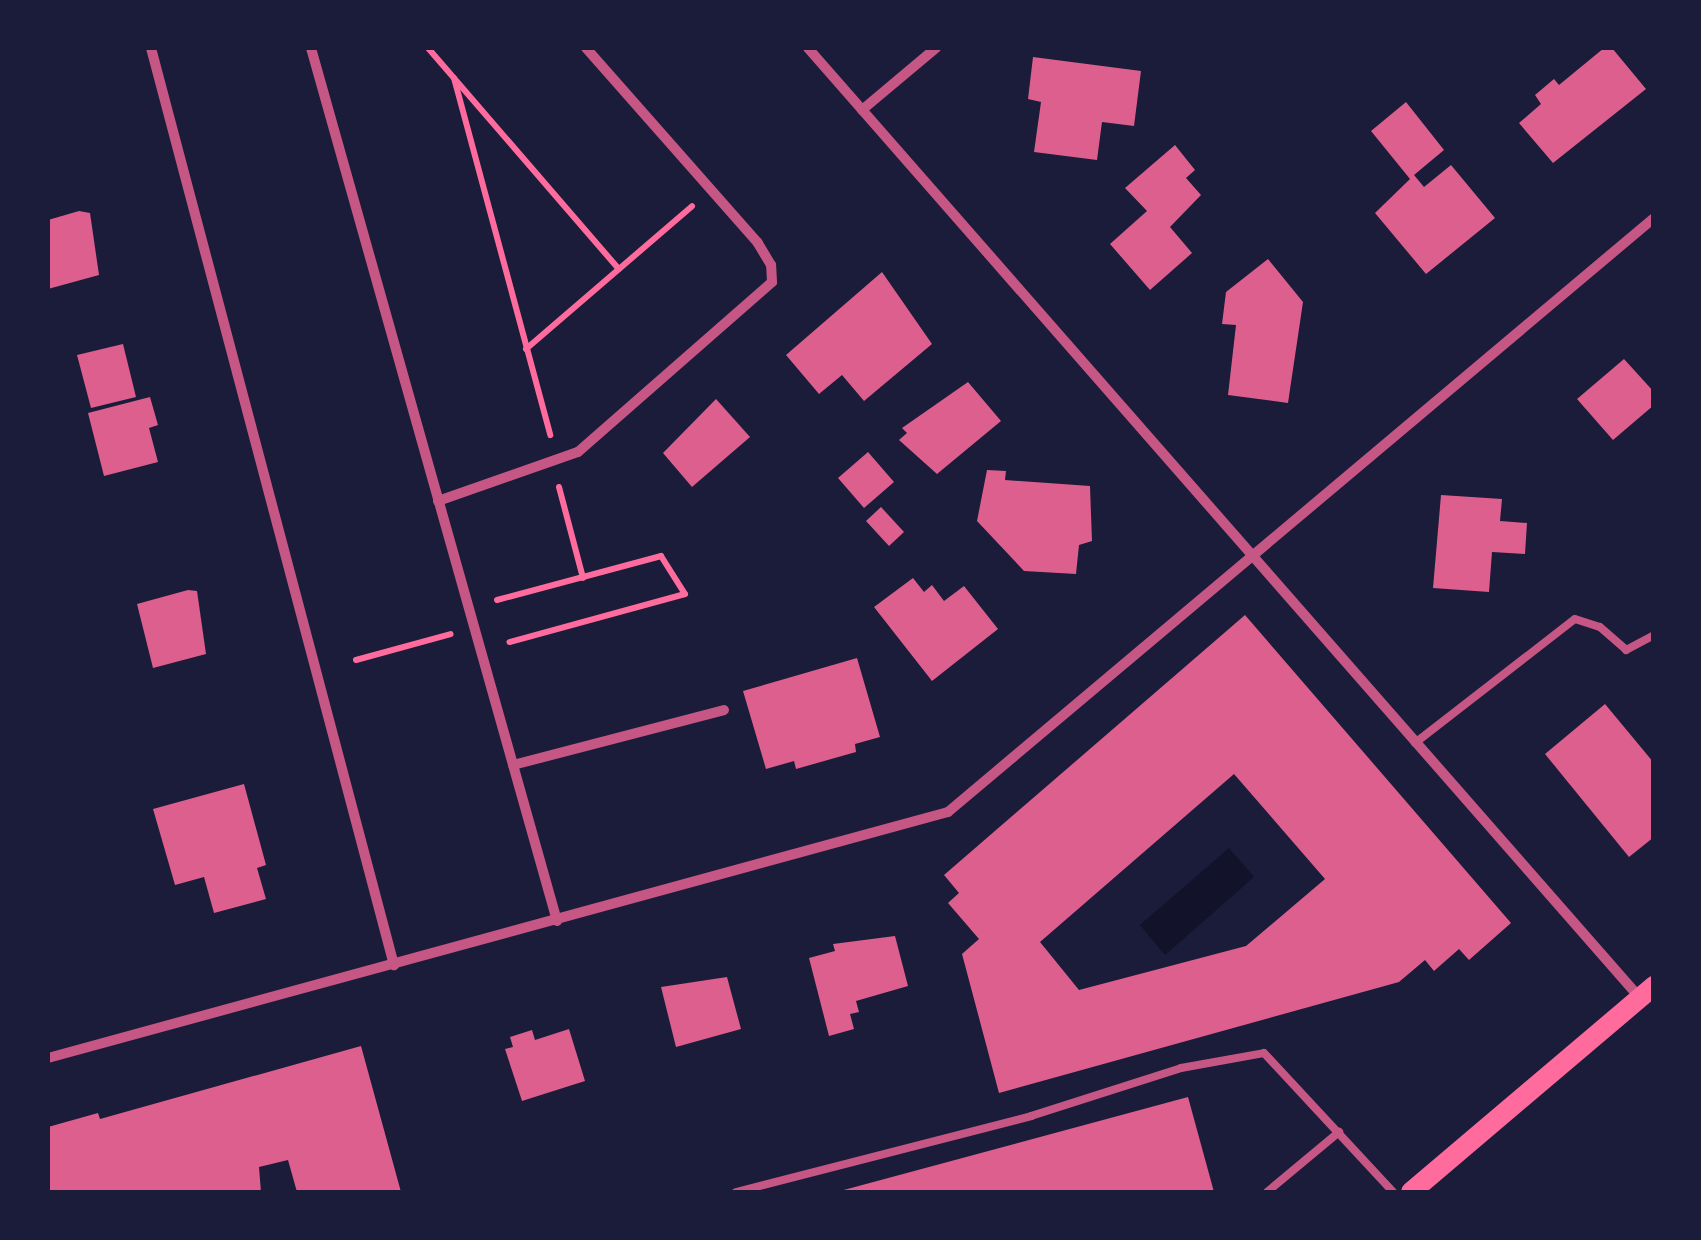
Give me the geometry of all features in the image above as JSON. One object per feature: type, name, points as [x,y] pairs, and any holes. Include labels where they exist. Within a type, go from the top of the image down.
[{"type":"main road","points":[[1412,1192],[1646,992]]},
{"type":"street","points":[[151,48],[394,965]]},
{"type":"street","points":[[312,48],[558,921]]},
{"type":"street","points":[[438,501],[555,463],[614,427],[772,282],[771,265],[758,243],[586,48]]},
{"type":"street","points":[[808,48],[1415,743],[1646,992]]},
{"type":"street","points":[[862,110],[936,48]]},
{"type":"street","points":[[48,1058],[948,812],[1252,552],[1654,218]]},
{"type":"street","points":[[512,765],[724,710]]},
{"type":"lane","points":[[1415,743],[1575,619],[1600,627],[1626,650],[1654,635]]},
{"type":"lane","points":[[736,1192],[1240,1053],[1264,1053],[1282,1067],[1393,1192]]},
{"type":"lane","points":[[1267,1192],[1338,1132]]},
{"type":"path","points":[[428,48],[619,269]]},
{"type":"path","points":[[454,78],[583,578]]},
{"type":"path","points":[[526,348],[694,204]]},
{"type":"path","points":[[497,600],[661,556],[685,594],[509,642]]},
{"type":"path","points":[[356,660],[474,628]]},
{"type":"shaded area","points":[[1229,848],[1254,877],[1165,955],[1140,925]]},
{"type":"building","points":[[1604,48],[1612,48],[1646,89],[1553,163],[1519,123],[1541,104],[1535,95],[1554,79],[1559,85]]},
{"type":"building","points":[[1033,57],[1141,71],[1134,126],[1102,122],[1097,160],[1034,152],[1041,102],[1028,99]]},
{"type":"building","points":[[1406,102],[1444,150],[1414,175],[1424,187],[1451,165],[1495,218],[1426,274],[1375,213],[1410,179],[1371,131]]},
{"type":"building","points":[[1175,145],[1195,170],[1186,178],[1201,195],[1170,227],[1192,253],[1150,290],[1110,244],[1147,211],[1125,188]]},
{"type":"building","points":[[79,211],[90,213],[99,275],[48,289],[48,220]]},
{"type":"building","points":[[1268,259],[1303,302],[1288,403],[1228,395],[1236,325],[1222,324],[1226,292]]},
{"type":"building","points":[[882,272],[932,344],[864,401],[842,375],[819,394],[786,355]]},
{"type":"building","points":[[123,344],[136,397],[91,408],[77,355]]},
{"type":"building","points":[[1624,359],[1654,392],[1654,405],[1613,440],[1577,399]]},
{"type":"building","points":[[968,382],[1001,421],[937,474],[899,440],[907,433],[902,428]]},
{"type":"building","points":[[150,397],[158,425],[149,428],[158,462],[104,476],[88,413]]},
{"type":"building","points":[[716,399],[750,437],[692,487],[663,453]]},
{"type":"building","points":[[868,452],[894,482],[864,508],[838,478]]},
{"type":"building","points":[[987,470],[1006,471],[1005,480],[1090,486],[1092,541],[1079,545],[1076,574],[1024,571],[977,521]]},
{"type":"building","points":[[1441,495],[1502,499],[1500,521],[1527,523],[1525,554],[1492,552],[1489,592],[1433,588]]},
{"type":"building","points":[[881,507],[904,532],[889,546],[866,521]]},
{"type":"building","points":[[913,578],[924,592],[932,585],[944,601],[964,586],[998,629],[932,681],[874,607]]},
{"type":"building","points":[[197,591],[206,654],[153,668],[137,604]]},
{"type":"building","points":[[1245,615],[1511,923],[1469,960],[1459,949],[1434,971],[1425,960],[1399,982],[999,1093],[962,954],[979,939],[948,903],[959,893],[944,875]],"holes":[[[1234,774],[1325,879],[1246,946],[1079,990],[1040,942]]]},
{"type":"building","points":[[857,658],[880,737],[855,744],[856,752],[796,769],[794,761],[766,769],[743,691]]},
{"type":"building","points":[[1605,704],[1654,763],[1654,837],[1629,857],[1545,754]]},
{"type":"building","points":[[244,784],[266,865],[257,868],[266,899],[214,913],[204,877],[175,885],[153,809]]},
{"type":"building","points":[[895,936],[908,986],[856,1001],[859,1012],[850,1014],[854,1029],[829,1036],[809,958],[835,951],[833,944]]},
{"type":"building","points":[[727,977],[741,1029],[676,1047],[661,987]]},
{"type":"building","points":[[569,1029],[585,1081],[522,1101],[505,1049],[513,1047],[510,1037],[532,1030],[535,1040]]},
{"type":"building","points":[[361,1046],[401,1192],[297,1192],[288,1160],[259,1167],[261,1192],[48,1192],[48,1127],[98,1113],[100,1119]]},
{"type":"building","points":[[1188,1097],[1214,1192],[840,1192],[840,1191]]}]
